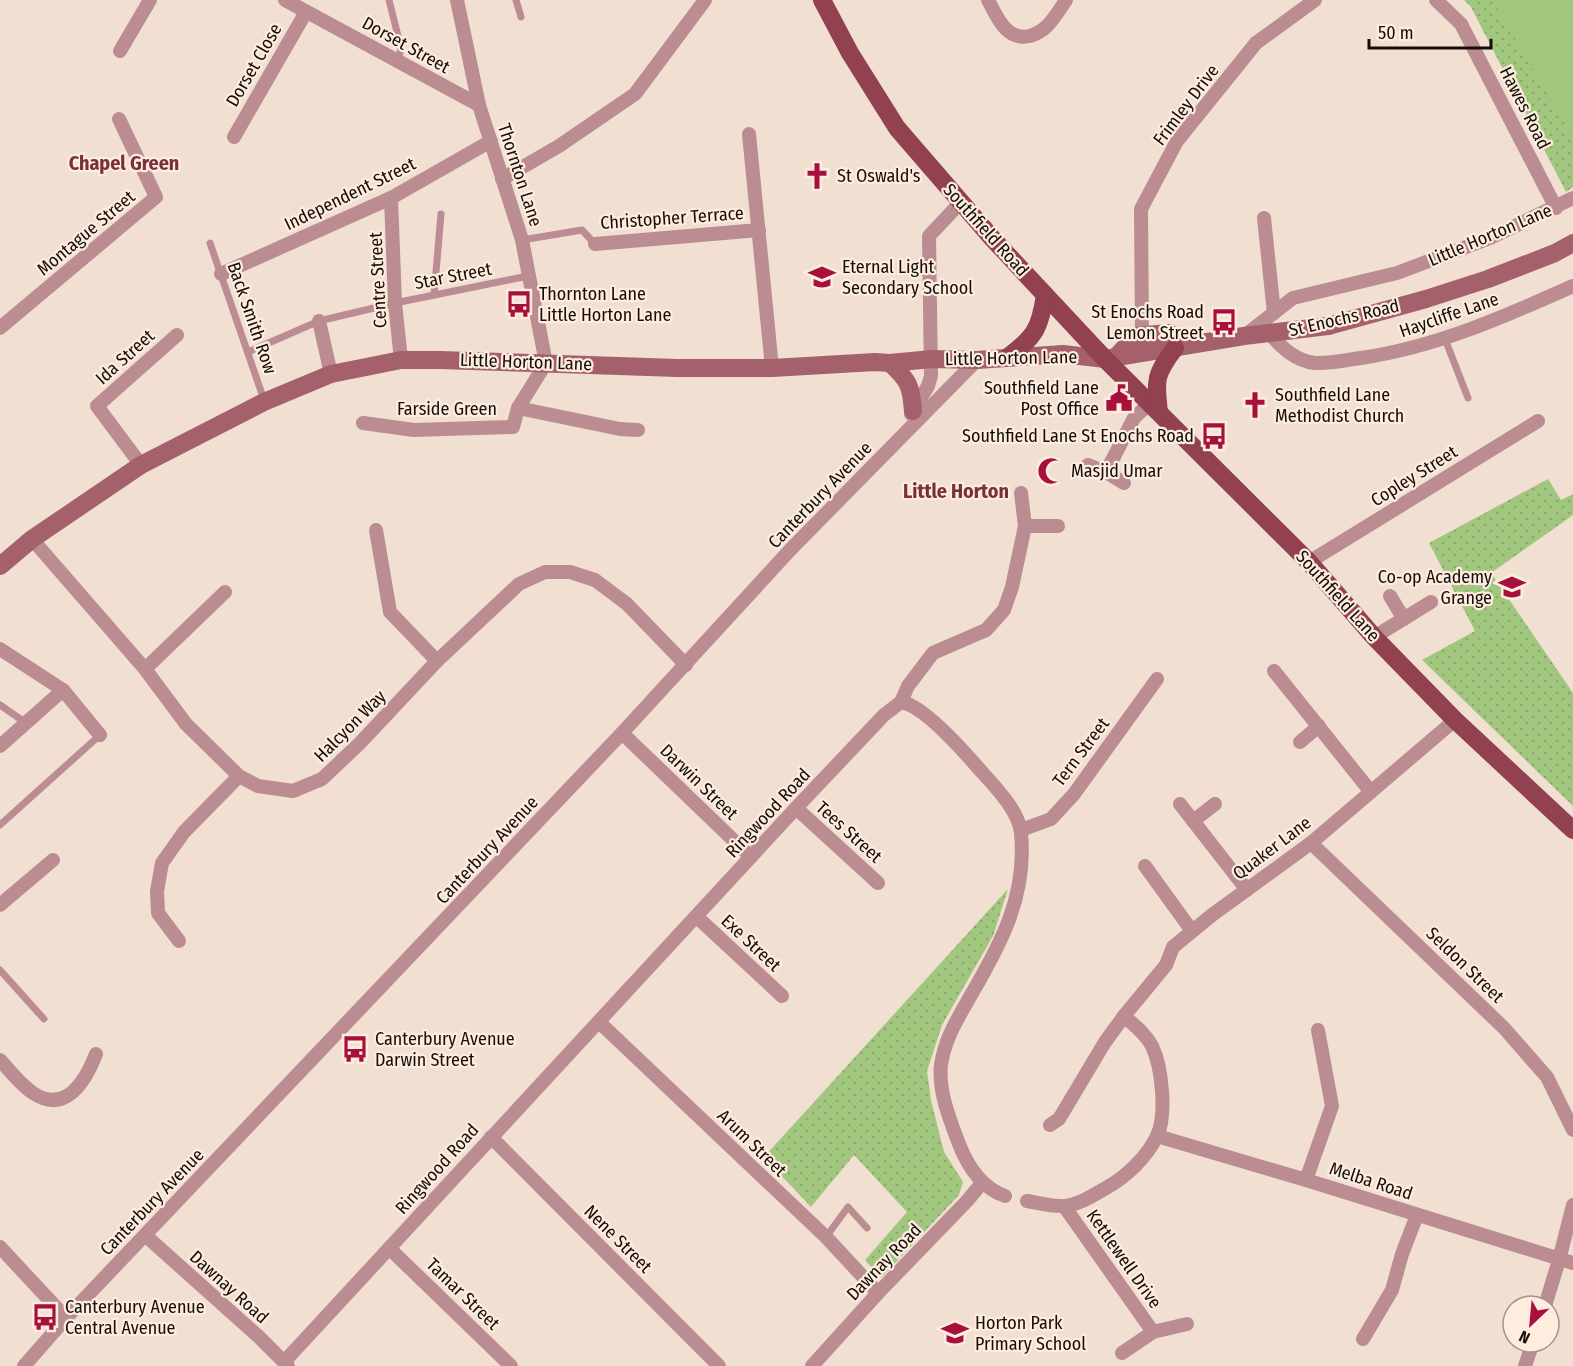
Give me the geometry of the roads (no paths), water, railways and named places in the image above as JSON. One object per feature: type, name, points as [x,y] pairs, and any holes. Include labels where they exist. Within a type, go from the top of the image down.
[{"type":"main road","name":"Southfield Road","points":[[822,0],[850,53],[897,128],[960,203],[1046,295],[1111,358]]},
{"type":"main road","points":[[1008,357],[1025,344],[1035,331],[1041,319],[1046,295]]},
{"type":"main road","points":[[1155,407],[1158,375],[1163,364],[1182,346]]},
{"type":"main road","name":"Southfield Lane","points":[[1111,358],[1155,407],[1309,562],[1374,637],[1455,720],[1573,830]]},
{"type":"street","points":[[120,51],[150,0]]},
{"type":"street","name":"Dorset Street","points":[[285,0],[478,105]]},
{"type":"street","name":"Thornton Lane","points":[[457,0],[478,105],[522,240],[546,363]]},
{"type":"street","points":[[502,179],[560,146],[635,94],[705,0]]},
{"type":"street","points":[[988,0],[1004,28],[1011,34],[1026,37],[1047,26],[1066,0]]},
{"type":"street","name":"Frimley Drive","points":[[1142,335],[1142,209],[1177,141],[1256,43],[1315,0]]},
{"type":"street","name":"Hawes Road","points":[[1436,0],[1461,24],[1556,208]]},
{"type":"street","name":"Dorset Close","points":[[234,137],[306,12]]},
{"type":"street","name":"Montague Street","points":[[0,328],[156,197],[119,119]]},
{"type":"street","points":[[749,134],[772,368]]},
{"type":"street","name":"Independent Street","points":[[221,274],[392,198],[491,141]]},
{"type":"street","name":"Centre Street","points":[[392,198],[395,303],[401,360]]},
{"type":"street","name":"Little Horton Lane","points":[[1244,336],[1293,297],[1396,273],[1490,238],[1573,198]]},
{"type":"street","points":[[894,444],[928,386],[932,359],[929,236],[960,203]]},
{"type":"street","points":[[1264,218],[1274,313]]},
{"type":"street","name":"Christopher Terrace","points":[[595,244],[759,230]]},
{"type":"street","name":"St Enochs Road","points":[[1111,358],[1244,336],[1328,326],[1488,279],[1555,253],[1573,243]]},
{"type":"street","name":"Haycliffe Lane","points":[[1270,334],[1281,348],[1296,358],[1314,363],[1393,354],[1445,339],[1573,286]]},
{"type":"street","points":[[319,321],[331,374]]},
{"type":"street","points":[[1111,358],[1135,336],[1169,333],[1182,346]]},
{"type":"street","name":"Ida Street","points":[[141,465],[97,406],[177,334]]},
{"type":"street","name":"Little Horton Lane","points":[[0,566],[32,539],[141,465],[264,402],[331,374],[401,360],[677,368],[772,368],[932,359],[977,360],[1063,354],[1111,358]]},
{"type":"street","name":"Canterbury Avenue","points":[[24,1366],[66,1318],[686,665],[790,550],[977,360]]},
{"type":"street","name":"Farside Green","points":[[363,423],[414,430],[513,427],[518,408],[546,363]]},
{"type":"street","points":[[890,363],[906,379],[911,389],[913,411]]},
{"type":"street","points":[[1106,472],[1134,418],[1155,407]]},
{"type":"street","name":"Farside Green","points":[[518,408],[620,429],[638,430]]},
{"type":"street","name":"Copley Street","points":[[1309,562],[1538,422]]},
{"type":"street","points":[[1088,465],[1124,483]]},
{"type":"street","points":[[1005,1196],[992,1191],[982,1183],[963,1156],[943,1095],[941,1066],[949,1032],[1004,935],[1020,887],[1021,831],[1011,807],[958,744],[912,703],[901,702],[908,686],[933,653],[986,630],[1004,610],[1012,588],[1025,526],[1021,493]]},
{"type":"street","points":[[1025,526],[1058,526]]},
{"type":"street","points":[[376,530],[390,612],[437,661]]},
{"type":"street","name":"Halcyon Way","points":[[32,539],[145,669],[186,724],[239,776],[258,786],[293,791],[322,779],[360,743],[437,661],[519,584],[545,572],[570,572],[596,580],[627,604],[686,665]]},
{"type":"street","points":[[145,669],[225,592]]},
{"type":"street","points":[[1390,596],[1404,619]]},
{"type":"street","points":[[1374,637],[1431,602]]},
{"type":"street","points":[[0,649],[63,690],[100,735]]},
{"type":"street","points":[[1274,671],[1371,792]]},
{"type":"street","name":"Tern Street","points":[[1021,831],[1051,819],[1074,794],[1157,679]]},
{"type":"street","points":[[0,746],[63,690]]},
{"type":"street","name":"Ringwood Road","points":[[286,1364],[389,1248],[796,808],[884,715],[901,702]]},
{"type":"street","name":"Quaker Lane","points":[[1050,1125],[1059,1119],[1105,1042],[1166,965],[1173,947],[1191,931],[1311,843],[1455,720]]},
{"type":"street","points":[[1300,742],[1319,726]]},
{"type":"street","name":"Darwin Street","points":[[622,733],[751,857]]},
{"type":"street","points":[[179,941],[158,913],[157,891],[162,863],[184,832],[239,776]]},
{"type":"street","points":[[1180,804],[1247,890]]},
{"type":"street","points":[[1193,821],[1215,804]]},
{"type":"street","name":"Tees Street","points":[[796,808],[879,883]]},
{"type":"street","name":"Seldon Street","points":[[1311,843],[1504,1028],[1547,1077],[1573,1130]]},
{"type":"street","points":[[0,905],[53,860]]},
{"type":"street","points":[[1145,866],[1191,931]]},
{"type":"street","name":"Exe Street","points":[[697,917],[782,996]]},
{"type":"street","points":[[1027,1202],[1064,1206],[1088,1198],[1118,1181],[1134,1168],[1157,1136],[1162,1112],[1161,1076],[1152,1046],[1138,1028],[1124,1016]]},
{"type":"street","name":"Arum Street","points":[[599,1022],[826,1237],[878,1293]]},
{"type":"street","points":[[1306,1180],[1332,1106],[1318,1030]]},
{"type":"street","points":[[0,1060],[33,1094],[50,1100],[68,1097],[78,1089],[89,1074],[96,1054]]},
{"type":"street","name":"Melba Road","points":[[1157,1136],[1306,1180],[1566,1262]]},
{"type":"street","name":"Nene Street","points":[[491,1137],[719,1366]]},
{"type":"street","name":"Dawnay Road","points":[[812,1366],[982,1183]]},
{"type":"street","points":[[1551,1294],[1566,1262],[1573,1205]]},
{"type":"street","name":"Kettlewell Drive","points":[[1064,1206],[1153,1332]]},
{"type":"street","points":[[1363,1339],[1392,1290],[1402,1254],[1418,1215]]},
{"type":"street","name":"Dawnay Road","points":[[146,1236],[286,1364]]},
{"type":"street","points":[[0,1247],[66,1318]]},
{"type":"street","name":"Tamar Street","points":[[389,1248],[511,1366]]},
{"type":"street","name":"Kettlewell Drive","points":[[1122,1353],[1153,1332],[1187,1324]]},
{"type":"lane","points":[[389,0],[401,48],[398,62]]},
{"type":"lane","points":[[516,0],[520,17]]},
{"type":"lane","points":[[434,296],[441,214]]},
{"type":"lane","name":"Christopher Terrace","points":[[522,240],[582,230],[595,244]]},
{"type":"lane","name":"Back Smith Row","points":[[210,243],[264,402]]},
{"type":"lane","name":"Star Street","points":[[248,352],[319,321],[528,276]]},
{"type":"lane","points":[[1445,339],[1468,398]]},
{"type":"lane","points":[[0,705],[26,723]]},
{"type":"lane","points":[[0,825],[100,735]]},
{"type":"lane","points":[[0,970],[44,1019]]},
{"type":"lane","points":[[826,1237],[848,1207],[867,1228]]},
{"type":"place","name":"St Oswald's","points":[[817,176]]},
{"type":"place","name":"Eternal Light Secondary School","points":[[822,277]]},
{"type":"place","name":"Thornton Lane Little Horton Lane","points":[[519,304]]},
{"type":"place","name":"St Enochs Road Lemon Street","points":[[1224,322]]},
{"type":"place","name":"Southfield Lane Post Office","points":[[1119,398]]},
{"type":"place","name":"Southfield Lane Methodist Church","points":[[1255,405]]},
{"type":"place","name":"Southfield Lane St Enochs Road","points":[[1214,436]]},
{"type":"place","name":"Masjid Umar","points":[[1051,471]]},
{"type":"place","name":"Co-op Academy Grange","points":[[1512,587]]},
{"type":"place","name":"Canterbury Avenue Darwin Street","points":[[355,1049]]},
{"type":"place","name":"Canterbury Avenue Central Avenue","points":[[45,1317]]},
{"type":"place","name":"Horton Park Primary School","points":[[955,1333]]},
{"type":"district","name":"Chapel Green","points":[[124,163]]},
{"type":"district","name":"Little Horton","points":[[956,491]]}]
